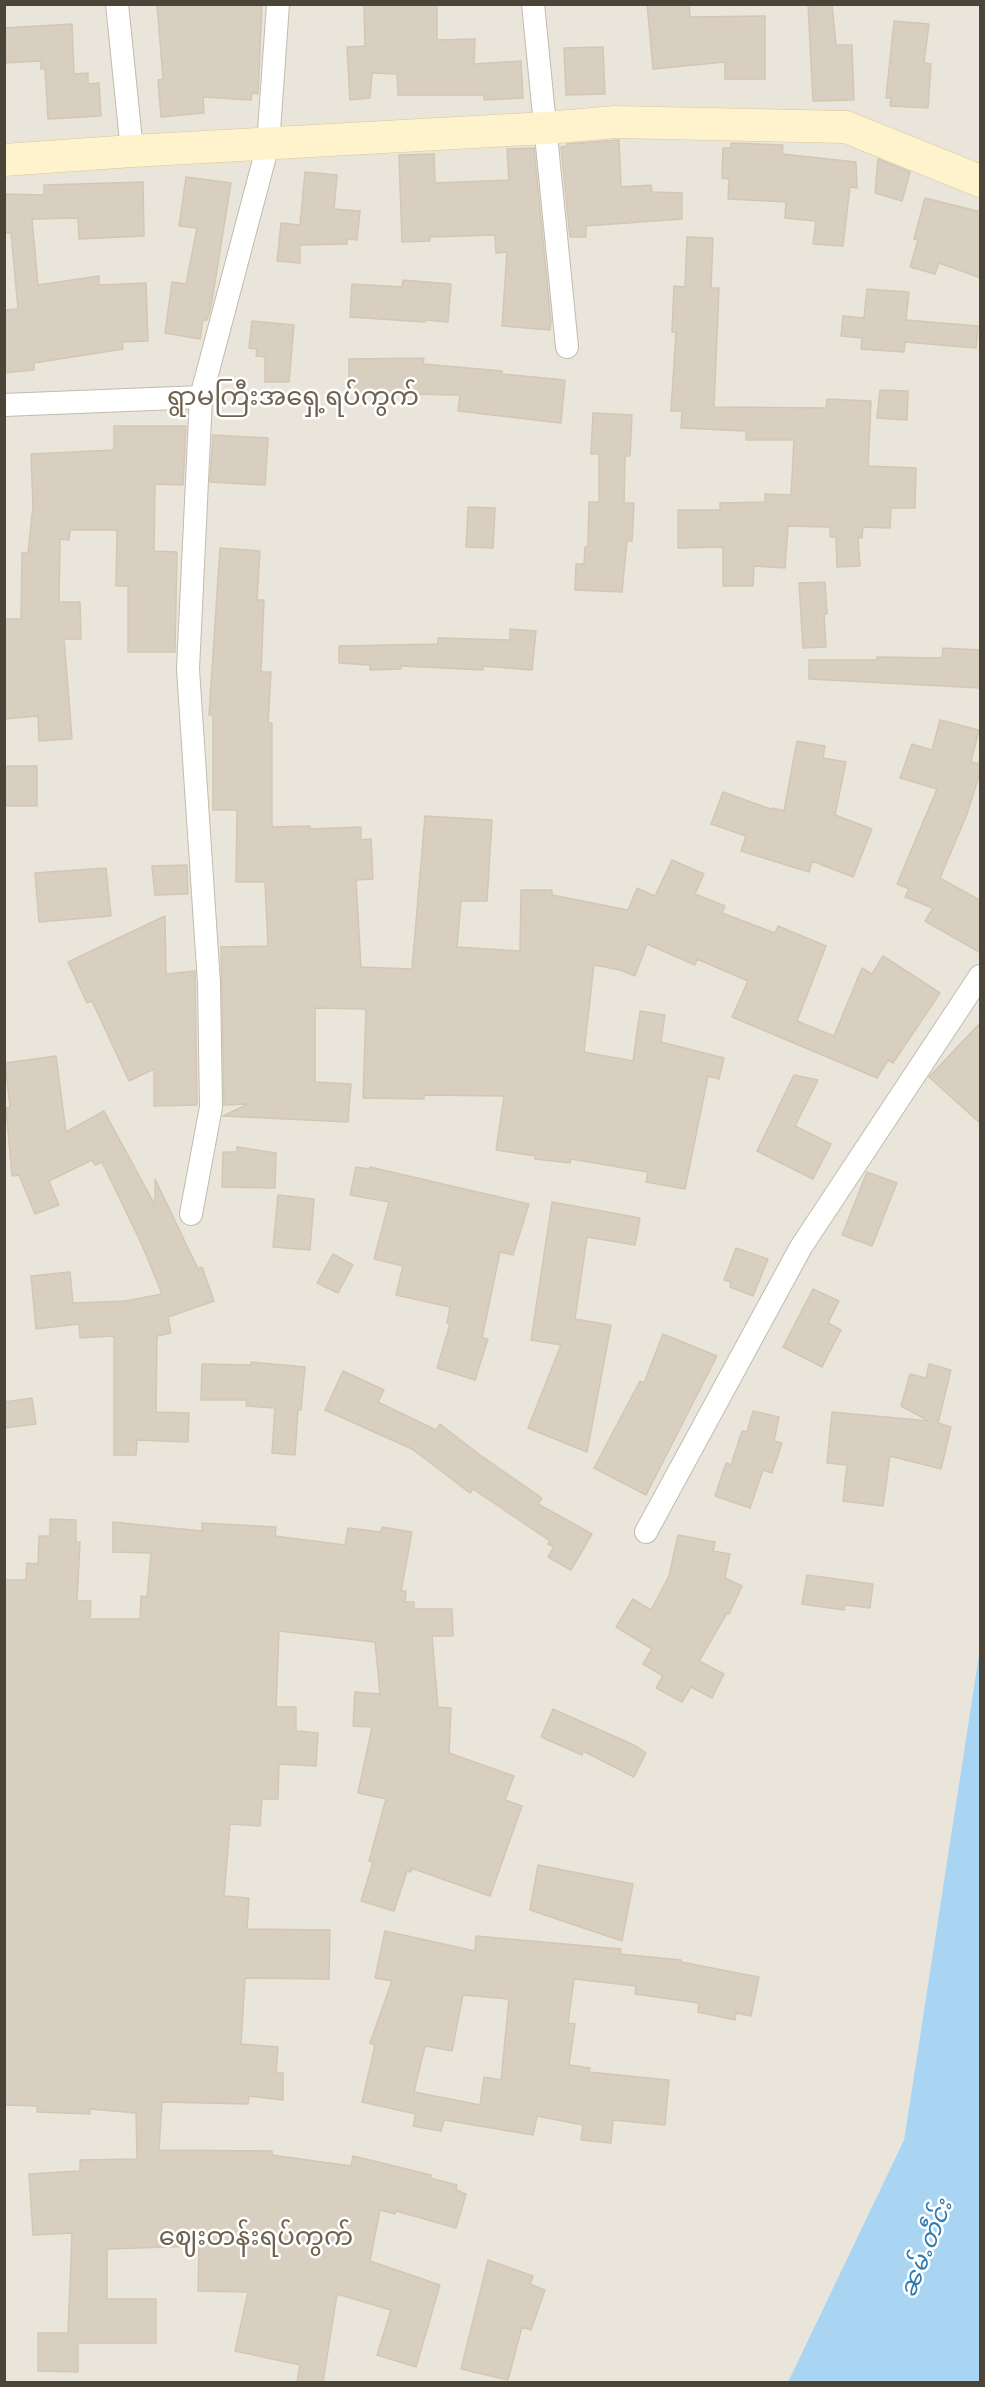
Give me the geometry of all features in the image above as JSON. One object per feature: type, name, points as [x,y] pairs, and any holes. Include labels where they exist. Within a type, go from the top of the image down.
[{"type":"street","points":[[117,4],[132,151]]},
{"type":"street","points":[[191,1215],[210,1107],[209,983],[188,669],[201,397],[268,145],[278,4]]},
{"type":"street","points":[[533,4],[567,347]]},
{"type":"street","points":[[4,160],[615,122],[846,127],[981,181]]},
{"type":"street","points":[[4,405],[201,397]]},
{"type":"street","points":[[646,1532],[801,1247],[981,976]]},
{"type":"shaded area","points":[[5,5],[980,5],[980,1648],[904,2140],[788,2382],[5,2382]]},
{"type":"water","name":"ၼမ်ႉတဵင်း","points":[[980,1648],[980,2382],[788,2382],[904,2140]]},
{"type":"building","points":[[157,4],[262,4],[258,94],[252,93],[251,100],[203,97],[204,113],[161,117],[158,80],[163,79]]},
{"type":"building","points":[[364,4],[437,4],[437,40],[475,39],[474,64],[521,61],[523,98],[484,100],[484,95],[398,95],[397,74],[372,73],[370,98],[350,100],[347,47],[365,46]]},
{"type":"building","points":[[647,4],[689,4],[690,17],[765,16],[765,79],[725,79],[725,62],[653,69]]},
{"type":"building","points":[[808,4],[832,4],[836,45],[852,45],[854,100],[813,101]]},
{"type":"building","points":[[894,21],[929,24],[924,63],[931,64],[928,108],[890,106],[891,98],[886,98]]},
{"type":"building","points":[[72,24],[74,74],[88,73],[88,84],[99,83],[101,116],[48,119],[45,69],[41,69],[41,61],[4,63],[4,28]]},
{"type":"building","points":[[603,47],[605,94],[566,95],[564,48]]},
{"type":"building","points":[[619,140],[621,187],[651,185],[652,192],[682,193],[682,219],[586,226],[586,237],[570,237],[561,147],[567,144]]},
{"type":"building","points":[[731,143],[783,145],[782,154],[856,162],[857,188],[850,187],[843,246],[813,244],[816,221],[785,218],[786,202],[728,199],[729,179],[722,178],[723,148],[731,148]]},
{"type":"building","points":[[534,148],[550,330],[502,326],[507,252],[496,253],[495,235],[430,237],[430,241],[402,242],[399,155],[434,154],[435,183],[509,180],[507,149]]},
{"type":"building","points":[[878,159],[910,172],[902,201],[875,193]]},
{"type":"building","points":[[305,172],[337,175],[334,209],[360,211],[357,240],[347,239],[347,244],[300,245],[300,263],[277,261],[281,223],[300,225]]},
{"type":"building","points":[[186,177],[231,183],[211,307],[207,320],[203,320],[200,339],[165,333],[172,282],[186,284],[197,228],[179,226]]},
{"type":"building","points":[[143,182],[144,236],[79,239],[78,218],[32,219],[38,285],[99,276],[99,285],[146,283],[148,341],[122,342],[123,349],[34,363],[34,370],[4,373],[4,310],[18,309],[11,233],[4,233],[4,194],[44,195],[44,185]]},
{"type":"building","points":[[925,198],[981,212],[981,278],[939,263],[935,274],[910,267],[918,240],[914,239]]},
{"type":"building","points":[[687,237],[713,238],[711,288],[719,288],[714,407],[826,408],[827,399],[871,401],[868,466],[916,468],[915,508],[891,508],[890,528],[863,527],[862,538],[858,537],[860,566],[837,567],[836,537],[830,537],[830,527],[788,526],[785,568],[754,566],[753,586],[723,586],[723,547],[678,548],[678,510],[720,510],[720,503],[765,502],[765,494],[791,495],[794,440],[746,440],[746,431],[681,428],[682,411],[671,411],[676,332],[672,332],[674,286],[685,287]]},
{"type":"building","points":[[403,280],[451,284],[448,322],[350,317],[352,284],[402,287]]},
{"type":"building","points":[[867,289],[909,292],[906,320],[978,326],[976,348],[905,342],[904,352],[861,349],[862,338],[841,336],[843,316],[864,318]]},
{"type":"building","points":[[252,321],[294,325],[289,382],[265,382],[265,357],[256,356],[257,349],[249,348]]},
{"type":"building","points":[[424,358],[423,364],[502,371],[502,374],[565,380],[561,423],[458,411],[460,395],[349,393],[349,359]]},
{"type":"building","points":[[880,390],[908,391],[907,420],[877,418]]},
{"type":"building","points":[[593,413],[632,415],[630,456],[625,456],[624,503],[634,503],[632,541],[627,541],[622,592],[575,590],[576,564],[584,564],[585,547],[588,547],[589,502],[599,502],[599,454],[591,454]]},
{"type":"building","points":[[114,426],[186,426],[183,485],[155,484],[154,551],[177,552],[175,652],[128,652],[128,586],[116,586],[117,530],[70,530],[69,540],[60,539],[59,602],[80,602],[81,639],[64,639],[72,739],[39,741],[38,716],[4,719],[4,619],[21,619],[22,553],[28,553],[33,506],[31,454],[114,450]]},
{"type":"building","points":[[213,435],[268,438],[265,485],[210,482]]},
{"type":"building","points":[[468,507],[495,508],[493,548],[466,547]]},
{"type":"building","points":[[220,548],[260,551],[257,600],[264,600],[261,672],[271,672],[268,723],[272,723],[272,827],[310,826],[310,829],[361,827],[361,840],[371,839],[373,879],[356,880],[361,967],[412,969],[425,816],[492,820],[487,901],[461,901],[457,947],[520,951],[521,890],[552,890],[552,895],[628,910],[637,888],[655,896],[672,860],[704,874],[695,894],[725,906],[722,913],[775,933],[778,926],[826,946],[797,1021],[834,1036],[862,968],[872,974],[883,956],[940,993],[893,1063],[888,1060],[877,1078],[732,1017],[748,981],[697,959],[695,965],[647,944],[635,976],[620,970],[594,965],[584,1052],[633,1061],[640,1011],[665,1015],[661,1042],[724,1058],[719,1079],[708,1076],[685,1189],[646,1182],[648,1172],[571,1159],[570,1163],[535,1159],[535,1156],[496,1150],[504,1096],[424,1095],[424,1099],[363,1098],[366,1009],[315,1008],[315,1082],[351,1084],[348,1122],[223,1116],[248,1104],[224,1105],[221,947],[268,946],[265,882],[236,882],[237,810],[213,810],[213,715],[209,715]]},
{"type":"building","points":[[825,582],[826,647],[803,648],[799,583]]},
{"type":"building","points":[[510,629],[536,631],[532,670],[483,666],[483,670],[401,666],[401,669],[370,670],[370,665],[339,663],[339,646],[438,644],[438,638],[510,640]]},
{"type":"building","points":[[943,648],[981,650],[981,688],[809,679],[809,660],[877,660],[877,657],[942,658]]},
{"type":"building","points":[[940,720],[979,730],[971,762],[981,764],[981,769],[967,814],[940,878],[981,901],[981,953],[925,921],[933,908],[905,897],[909,889],[897,884],[937,789],[900,778],[912,744],[932,750]]},
{"type":"building","points":[[797,741],[825,746],[823,758],[846,762],[835,815],[872,829],[853,877],[812,861],[809,872],[741,851],[746,836],[711,824],[723,792],[773,810],[773,808],[784,811]]},
{"type":"building","points":[[4,766],[37,766],[37,806],[4,806]]},
{"type":"building","points":[[187,865],[188,894],[155,895],[152,866]]},
{"type":"building","points":[[106,868],[111,916],[39,922],[35,873]]},
{"type":"building","points":[[165,916],[166,974],[195,971],[197,1105],[154,1106],[154,1069],[129,1081],[92,1001],[87,1003],[68,962]]},
{"type":"building","points":[[981,1022],[981,1124],[929,1077]]},
{"type":"building","points":[[56,1056],[66,1132],[104,1111],[155,1205],[155,1179],[198,1269],[202,1267],[214,1301],[168,1317],[171,1333],[157,1336],[156,1412],[189,1413],[188,1442],[137,1440],[136,1455],[114,1455],[114,1336],[80,1338],[79,1324],[36,1329],[31,1276],[70,1272],[73,1303],[125,1301],[162,1294],[142,1245],[102,1162],[95,1165],[92,1160],[49,1181],[59,1205],[35,1214],[19,1175],[12,1176],[6,1108],[10,1107],[5,1063]]},
{"type":"building","points":[[794,1075],[818,1080],[795,1126],[831,1144],[813,1179],[757,1151]]},
{"type":"building","points":[[237,1147],[276,1153],[275,1188],[222,1187],[223,1152],[237,1152]]},
{"type":"building","points":[[356,1167],[369,1169],[370,1167],[529,1204],[513,1255],[500,1252],[482,1338],[488,1339],[475,1380],[437,1368],[450,1324],[447,1323],[450,1307],[396,1295],[403,1266],[374,1259],[389,1202],[350,1195]]},
{"type":"building","points":[[867,1172],[897,1183],[872,1246],[842,1235]]},
{"type":"building","points":[[278,1195],[314,1199],[310,1250],[273,1247]]},
{"type":"building","points":[[552,1202],[640,1218],[635,1245],[587,1237],[575,1319],[611,1325],[587,1452],[528,1428],[561,1345],[531,1340]]},
{"type":"building","points":[[736,1248],[768,1259],[753,1296],[730,1287],[731,1282],[724,1280]]},
{"type":"building","points":[[333,1254],[353,1265],[338,1293],[317,1283]]},
{"type":"building","points":[[813,1289],[839,1301],[828,1323],[841,1330],[822,1367],[783,1347]]},
{"type":"building","points":[[663,1334],[717,1356],[646,1495],[594,1468],[640,1381],[644,1383]]},
{"type":"building","points":[[251,1362],[305,1367],[301,1410],[298,1410],[295,1455],[272,1453],[275,1408],[246,1406],[247,1400],[201,1400],[202,1364],[251,1365]]},
{"type":"building","points":[[929,1364],[951,1370],[938,1423],[951,1427],[941,1469],[890,1456],[883,1506],[843,1501],[847,1465],[827,1463],[832,1412],[929,1421],[901,1406],[910,1374],[926,1378]]},
{"type":"building","points":[[343,1371],[384,1390],[378,1402],[436,1430],[440,1424],[542,1498],[538,1504],[592,1534],[571,1570],[548,1557],[554,1547],[548,1544],[550,1541],[473,1489],[470,1493],[412,1449],[325,1410]]},
{"type":"building","points":[[32,1398],[36,1424],[4,1428],[4,1402]]},
{"type":"building","points":[[753,1411],[779,1417],[774,1441],[782,1443],[772,1473],[763,1470],[750,1508],[715,1496],[726,1463],[731,1465],[742,1431],[747,1432]]},
{"type":"building","points":[[50,1519],[76,1520],[76,1542],[80,1542],[77,1601],[91,1601],[90,1619],[140,1619],[141,1596],[147,1597],[151,1553],[113,1552],[113,1522],[202,1531],[202,1523],[276,1527],[275,1536],[345,1545],[348,1528],[381,1532],[382,1527],[412,1532],[401,1591],[406,1591],[405,1602],[414,1602],[414,1609],[452,1609],[453,1636],[432,1636],[438,1707],[451,1708],[449,1753],[514,1776],[505,1800],[522,1806],[490,1896],[411,1868],[411,1872],[407,1871],[394,1911],[361,1901],[373,1862],[369,1861],[386,1799],[358,1793],[372,1727],[353,1726],[355,1692],[380,1694],[375,1642],[279,1631],[276,1707],[296,1707],[296,1731],[318,1733],[316,1766],[279,1764],[278,1799],[262,1799],[260,1826],[230,1824],[224,1896],[249,1898],[247,1929],[330,1930],[329,1979],[245,1978],[241,2044],[278,2047],[276,2073],[283,2073],[283,2100],[249,2096],[248,2104],[162,2102],[159,2150],[272,2151],[272,2155],[351,2166],[353,2156],[431,2175],[430,2178],[457,2185],[456,2190],[466,2194],[456,2228],[396,2211],[395,2214],[380,2210],[370,2261],[440,2285],[416,2367],[377,2355],[391,2310],[337,2294],[323,2382],[297,2382],[300,2365],[235,2351],[248,2292],[198,2291],[199,2246],[107,2249],[107,2299],[156,2299],[156,2343],[78,2343],[78,2372],[38,2371],[38,2333],[68,2333],[72,2233],[33,2235],[29,2174],[80,2171],[80,2160],[137,2159],[136,2113],[90,2109],[90,2114],[37,2112],[37,2106],[4,2105],[4,1580],[26,1580],[27,1563],[38,1564],[39,1536],[50,1536]]},
{"type":"building","points":[[678,1535],[715,1542],[713,1551],[730,1554],[725,1578],[742,1586],[729,1614],[727,1613],[699,1661],[724,1674],[712,1698],[691,1687],[682,1702],[656,1688],[663,1676],[643,1664],[652,1649],[616,1627],[633,1599],[651,1610],[669,1576]]},
{"type":"building","points":[[807,1575],[873,1584],[870,1608],[845,1605],[844,1610],[802,1604]]},
{"type":"building","points":[[553,1709],[636,1746],[646,1753],[634,1777],[583,1751],[582,1755],[541,1737]]},
{"type":"building","points":[[538,1865],[633,1884],[622,1941],[530,1910]]},
{"type":"building","points":[[385,1931],[475,1951],[476,1936],[621,1949],[620,1954],[681,1960],[681,1962],[759,1977],[751,2016],[736,2013],[735,2020],[698,2012],[699,2003],[635,1994],[636,1986],[574,1979],[568,2023],[575,2024],[569,2065],[590,2068],[589,2072],[669,2080],[665,2125],[613,2120],[611,2143],[581,2140],[583,2125],[537,2116],[533,2135],[444,2120],[441,2131],[413,2126],[416,2114],[362,2102],[375,2045],[370,2043],[392,1981],[375,1978]],"holes":[[[463,1995],[509,1999],[501,2080],[484,2077],[480,2105],[414,2092],[425,2046],[452,2051]]]},
{"type":"building","points":[[488,2260],[533,2276],[530,2284],[545,2290],[531,2330],[522,2327],[508,2380],[461,2369]]},
{"type":"district","name":"ရွာမကြီးအရှေ့ရပ်ကွက်","points":[[293,398]]},
{"type":"district","name":"ဈေးတန်းရပ်ကွက်","points":[[256,2238]]}]
